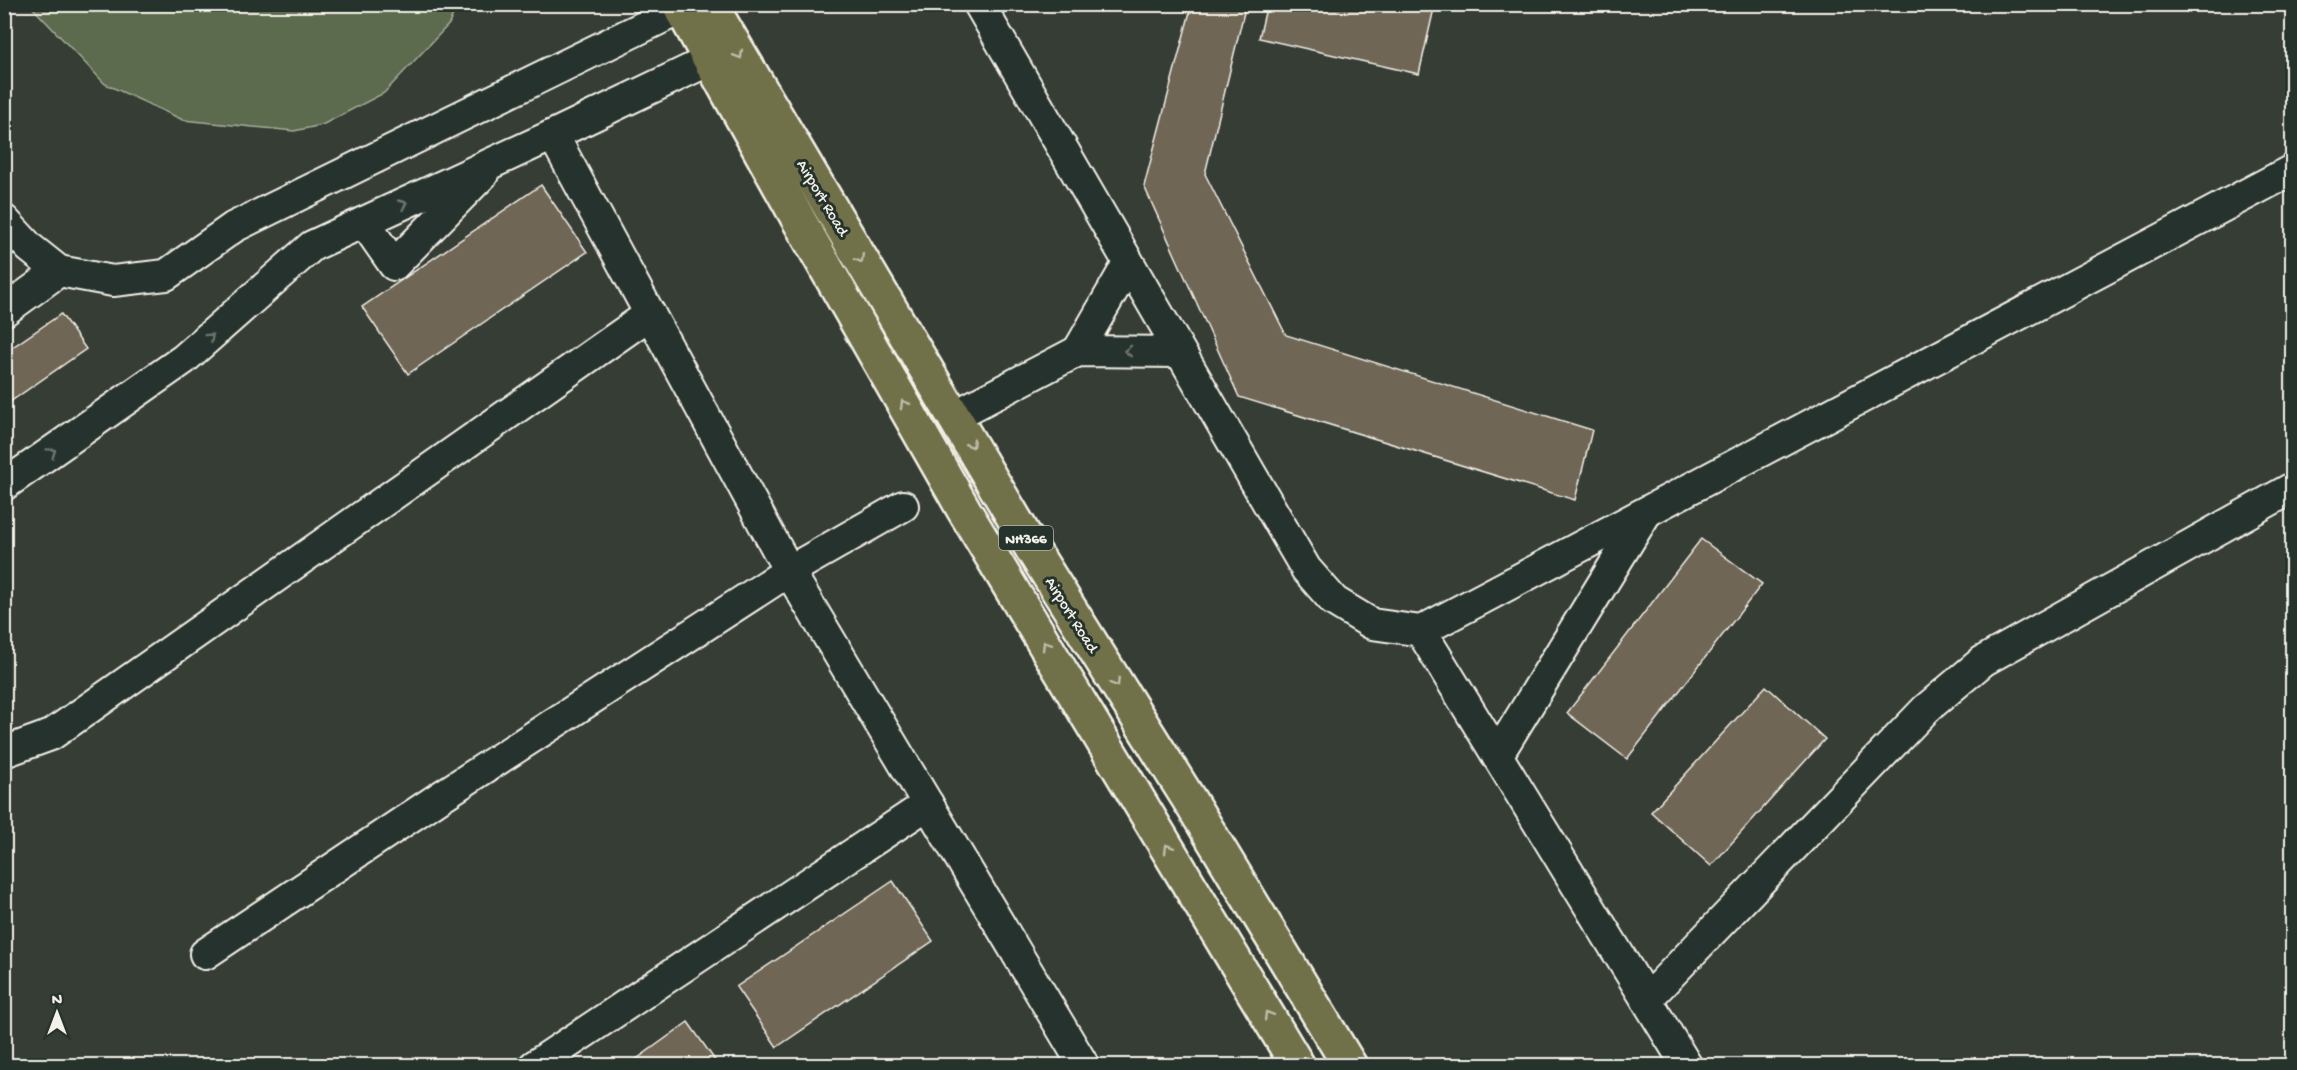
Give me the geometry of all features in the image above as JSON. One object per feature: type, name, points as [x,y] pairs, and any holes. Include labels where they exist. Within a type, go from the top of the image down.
[{"type":"highway","name":"Airport Road","points":[[690,5],[710,60],[964,510],[1298,1065]]},
{"type":"highway","name":"Airport Road","points":[[690,5],[954,416],[1034,552],[1190,801],[1350,1065]]},
{"type":"street","points":[[979,4],[1306,569],[1334,602],[1372,624],[1421,631],[2292,170]]},
{"type":"street","points":[[4,220],[30,248],[59,271],[113,281],[166,275],[234,227],[690,5]]},
{"type":"street","points":[[4,485],[184,359],[312,246],[710,60]]},
{"type":"street","points":[[553,135],[789,571],[1084,1065]]},
{"type":"street","points":[[364,222],[394,265],[494,162]]},
{"type":"street","points":[[1078,351],[1128,264]]},
{"type":"street","points":[[4,311],[59,271]]},
{"type":"street","points":[[4,752],[51,735],[650,314]]},
{"type":"street","points":[[954,416],[1078,351],[1179,352]]},
{"type":"street","points":[[1647,999],[1926,708],[1983,661],[2292,488]]},
{"type":"street","points":[[205,954],[450,791],[789,571],[903,506]]},
{"type":"street","points":[[1497,756],[1647,512]]},
{"type":"street","points":[[1421,631],[1687,1065]]},
{"type":"street","points":[[534,1065],[928,804]]},
{"type":"green space","points":[[30,5],[457,5],[449,24],[384,93],[322,125],[294,131],[183,120],[105,84]]},
{"type":"building","points":[[1192,4],[1246,4],[1205,174],[1286,335],[1592,430],[1575,500],[1239,397],[1144,186]]},
{"type":"building","points":[[1267,4],[1435,4],[1419,74],[1259,38]]},
{"type":"building","points":[[541,185],[587,252],[408,374],[362,307]]},
{"type":"building","points":[[61,314],[86,349],[4,406],[4,353]]},
{"type":"building","points":[[1701,539],[1762,584],[1627,759],[1567,713]]},
{"type":"building","points":[[1766,686],[1825,739],[1711,866],[1651,812]]},
{"type":"building","points":[[893,881],[933,941],[777,1047],[736,987]]},
{"type":"building","points":[[688,1022],[719,1066],[627,1066]]}]
